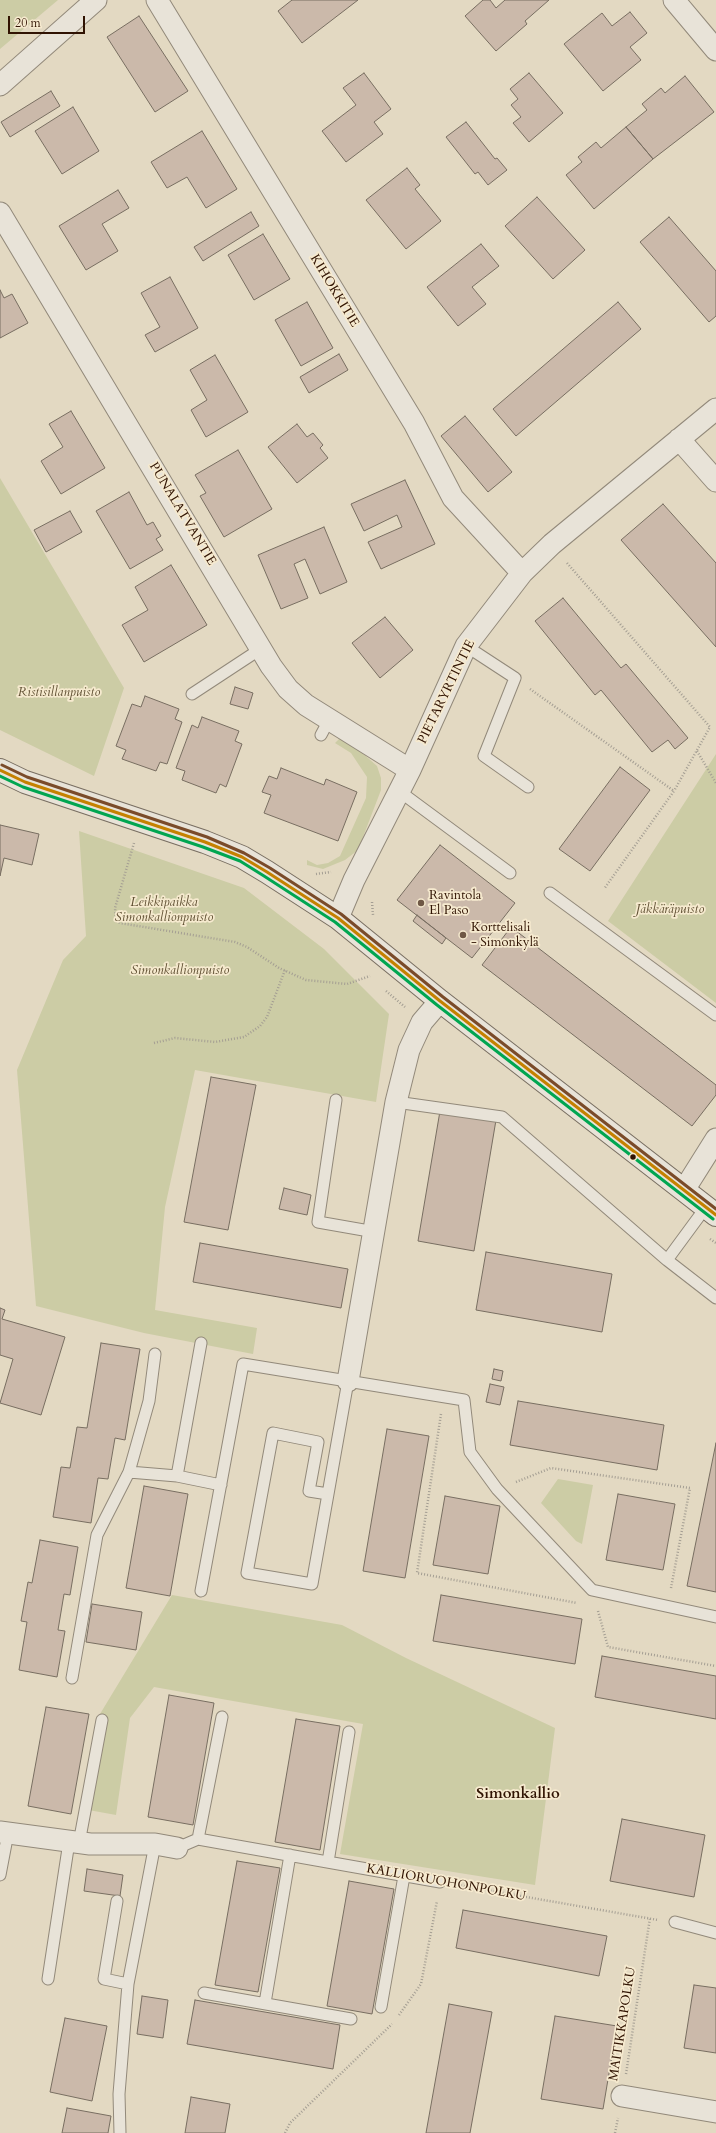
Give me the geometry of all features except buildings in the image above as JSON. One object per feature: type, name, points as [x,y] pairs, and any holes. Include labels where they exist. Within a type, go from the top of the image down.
[{"type":"main road","points":[[0,770],[25,782],[205,842],[242,857],[338,918],[440,1001],[711,1211]]},
{"type":"street","points":[[0,85],[96,0]]},
{"type":"street","name":"KIHOKKITIE","points":[[157,0],[405,408],[453,498],[522,574]]},
{"type":"street","points":[[674,0],[716,50]]},
{"type":"street","name":"PUNALATVANTIE","points":[[0,213],[262,648],[271,666],[288,689],[306,705],[325,727],[410,770]]},
{"type":"street","name":"PIETARYRTINTIE","points":[[338,918],[354,880],[410,770],[466,646],[522,574],[552,544],[716,409]]},
{"type":"street","points":[[679,439],[716,481]]},
{"type":"street","points":[[348,1381],[375,1232],[396,1102],[409,1050],[422,1022],[440,1001]]},
{"type":"street","points":[[684,1190],[716,1139]]},
{"type":"street","points":[[4,1832],[74,1842],[155,1844],[177,1848]]},
{"type":"street","points":[[622,2096],[716,2112]]},
{"type":"lane","points":[[466,646],[515,678],[484,756],[528,787]]},
{"type":"lane","points":[[192,694],[262,648]]},
{"type":"lane","points":[[399,791],[510,873]]},
{"type":"lane","points":[[550,893],[716,1015]]},
{"type":"lane","points":[[336,1100],[318,1222],[375,1232]]},
{"type":"lane","points":[[396,1102],[502,1117],[667,1260],[716,1298]]},
{"type":"lane","points":[[667,1260],[711,1211]]},
{"type":"lane","points":[[177,1476],[201,1343]]},
{"type":"lane","points":[[72,1678],[97,1535],[129,1472],[149,1401],[155,1354]]},
{"type":"lane","points":[[201,1591],[243,1364],[464,1400],[470,1452],[497,1489],[592,1590],[716,1617]]},
{"type":"lane","points":[[328,1494],[309,1490],[318,1442],[273,1433],[247,1573],[312,1584],[328,1494],[348,1381]]},
{"type":"lane","points":[[129,1472],[177,1476],[221,1485]]},
{"type":"lane","points":[[177,1848],[198,1839],[222,1717]]},
{"type":"lane","points":[[48,1979],[74,1842],[102,1720]]},
{"type":"lane","points":[[328,1862],[349,1732]]},
{"type":"lane","points":[[0,1875],[4,1832]]},
{"type":"lane","name":"KALLIORUOHONPOLKU","points":[[198,1839],[440,1882]]},
{"type":"lane","points":[[120,2133],[119,2094],[128,1984],[155,1844]]},
{"type":"lane","points":[[265,2003],[290,1856]]},
{"type":"lane","points":[[381,2007],[404,1876]]},
{"type":"lane","points":[[117,1901],[104,1979],[128,1984]]},
{"type":"lane","points":[[675,1922],[716,1933]]},
{"type":"lane","points":[[204,1993],[351,2019]]},
{"type":"path","points":[[552,544],[710,727],[674,791],[604,888]]},
{"type":"path","points":[[515,678],[674,791]]},
{"type":"path","points":[[697,750],[716,783]]},
{"type":"path","points":[[135,839],[115,908],[116,920],[120,923],[235,942],[247,946],[285,970],[306,980],[323,983],[347,984],[370,976]]},
{"type":"path","points":[[154,1043],[175,1038],[215,1042],[244,1037],[260,1026],[267,1017],[285,970]]},
{"type":"path","points":[[366,971],[375,980]]},
{"type":"path","points":[[385,990],[422,1022]]},
{"type":"path","points":[[442,1396],[417,1573],[581,1603]]},
{"type":"path","points":[[497,1489],[551,1468],[690,1488],[668,1607]]},
{"type":"path","points":[[596,1606],[608,1647],[716,1666]]},
{"type":"path","name":"KALLIORUOHONPOLKU","points":[[440,1882],[675,1922]]},
{"type":"path","name":"MAITIKKAPOLKU","points":[[615,2133],[650,1918]]},
{"type":"green space","points":[[0,0],[58,0],[0,49]]},
{"type":"green space","name":"Ristisillanpuisto","points":[[0,478],[124,688],[94,776],[0,730]]},
{"type":"green space","points":[[340,738],[351,743],[377,766],[381,778],[381,790],[358,850],[345,860],[323,869],[307,865],[307,860],[317,865],[328,863],[340,856],[366,798],[367,777],[351,753],[335,743]]},
{"type":"green space","name":"Jäkkäräpuisto","points":[[716,754],[716,1003],[608,921]]},
{"type":"green space","name":"Simonkallionpuisto","points":[[79,831],[244,888],[324,949],[389,1014],[376,1102],[195,1070],[165,1207],[155,1310],[257,1328],[253,1354],[144,1333],[36,1306],[17,1070],[63,960],[86,936]]},
{"type":"green space","points":[[558,1479],[593,1485],[582,1544],[576,1541],[541,1503]]},
{"type":"green space","points":[[172,1595],[342,1625],[406,1658],[555,1728],[535,1885],[340,1854],[363,1724],[154,1687],[130,1718],[116,1815],[83,1809],[100,1714]]},
{"type":"transit line","points":[[2,765],[27,777],[207,837],[244,853],[270,868],[341,914],[443,997],[716,1209]]},
{"type":"transit line","points":[[0,770],[25,782],[205,842],[242,857],[267,872],[338,918],[440,1001],[716,1215]]},
{"type":"transit line","points":[[0,776],[23,787],[203,847],[240,861],[335,922],[437,1005],[713,1219]]},
{"type":"place","name":"Ravintola El Paso","points":[[421,903]]},
{"type":"place","name":"Korttelisali - Simonkylä","points":[[463,935]]},
{"type":"district","name":"Simonkallio","points":[[518,1795]]},
{"type":"park label","name":"Leikkipaikka Simonkallionpuisto","points":[[164,910]]}]
